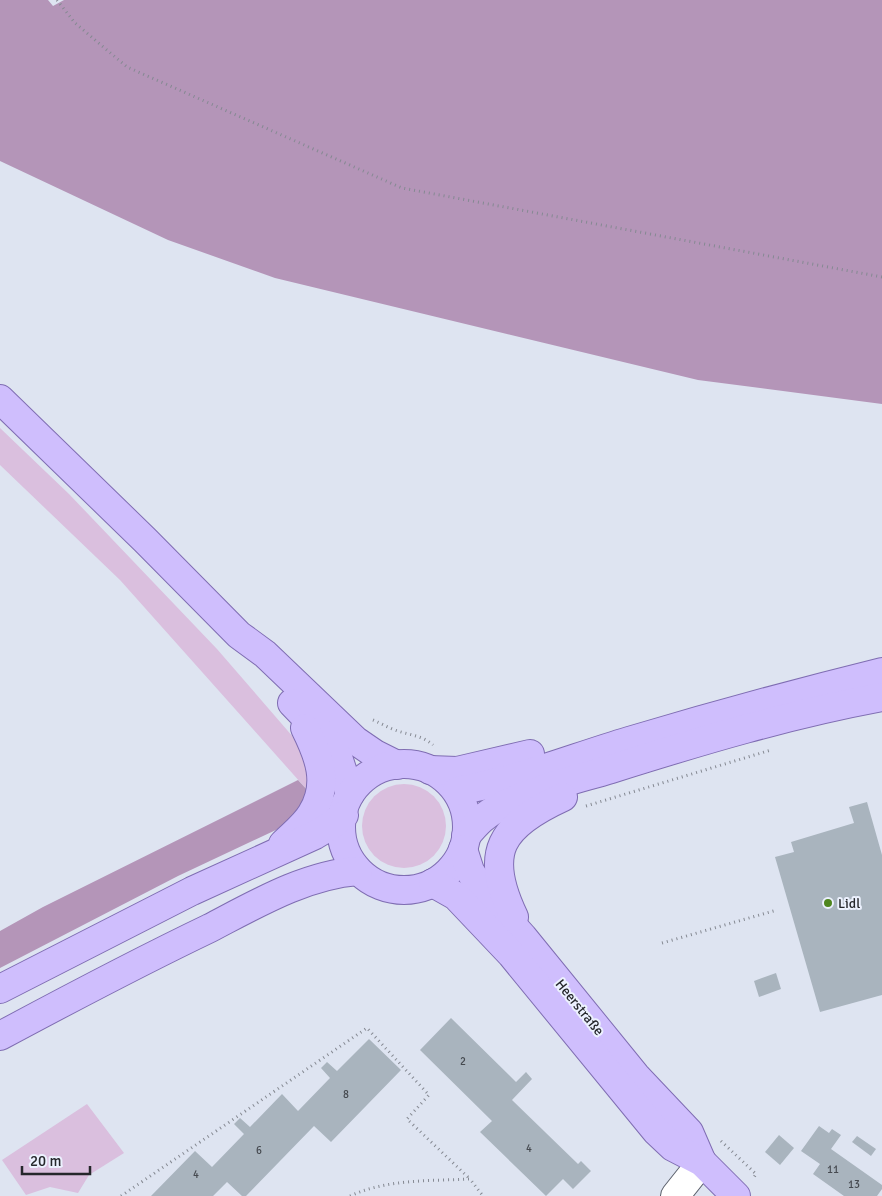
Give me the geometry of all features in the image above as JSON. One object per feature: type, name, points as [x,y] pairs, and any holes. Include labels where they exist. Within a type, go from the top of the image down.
[{"type":"main road","points":[[0,399],[146,540],[239,635],[265,654],[356,741],[375,754],[397,765]]},
{"type":"main road","points":[[239,635],[253,661],[319,731],[338,757],[347,804],[342,838],[350,861],[358,871],[375,883],[399,890],[412,889],[433,883],[442,878],[455,866],[464,843],[480,819],[499,807],[633,751],[760,704],[882,672]]},
{"type":"main road","points":[[457,791],[882,696]]},
{"type":"main road","points":[[273,853],[312,813],[322,787],[318,757],[294,705]]},
{"type":"main road","points":[[0,989],[143,915],[273,853],[315,836],[330,826],[347,804],[362,779],[371,772],[397,765],[414,765],[435,760],[457,771],[571,744],[633,751]]},
{"type":"main road","points":[[523,937],[504,896],[499,874],[500,854],[508,835],[534,812],[564,797],[606,780],[633,751]]},
{"type":"main road","points":[[435,760],[442,777],[457,791],[463,800],[466,811],[464,843]]},
{"type":"main road","name":"Heerstraße","points":[[464,843],[470,871],[485,895],[523,937],[630,1069],[688,1132],[702,1162]]},
{"type":"main road","points":[[0,1036],[95,985],[281,893],[326,876],[358,871]]},
{"type":"main road","name":"Heerstraße","points":[[433,883],[456,896],[511,954],[656,1131],[673,1147],[702,1162],[736,1196]]},
{"type":"street","points":[[675,1196],[702,1162]]},
{"type":"path","points":[[57,0],[76,23],[127,67],[402,188],[882,277]]},
{"type":"path","points":[[366,716],[396,731],[428,740],[435,760]]},
{"type":"path","points":[[580,808],[778,748]]},
{"type":"path","points":[[662,943],[777,910]]},
{"type":"path","points":[[121,1196],[367,1028],[429,1095],[407,1119],[470,1180],[483,1196]]},
{"type":"path","points":[[350,1196],[363,1190],[407,1182],[470,1180]]},
{"type":"shaded area","points":[[0,0],[48,0],[53,6],[64,0],[882,0],[882,404],[698,380],[275,278],[168,240],[0,161]]},
{"type":"shaded area","points":[[0,428],[69,494],[217,649],[300,745],[306,754],[309,792],[120,580],[0,465]]},
{"type":"shaded area","points":[[298,780],[309,792],[307,798],[288,822],[278,829],[178,876],[0,968],[0,931],[43,907]]},
{"type":"shaded area","points":[[404,784],[420,787],[434,796],[443,810],[446,826],[443,842],[434,856],[420,865],[404,868],[388,865],[374,856],[365,842],[362,826],[365,810],[374,796],[388,787]]},
{"type":"shaded area","points":[[87,1104],[124,1153],[89,1175],[78,1193],[50,1187],[26,1195],[2,1160]]},
{"type":"building","points":[[867,802],[882,855],[882,995],[820,1012],[775,857],[794,852],[791,842],[854,823],[849,807]]},
{"type":"building","points":[[776,973],[781,989],[759,997],[754,981]]},
{"type":"building","points":[[451,1018],[516,1082],[526,1072],[532,1079],[512,1100],[578,1164],[581,1161],[591,1171],[573,1189],[563,1179],[546,1196],[480,1132],[492,1121],[420,1050]]},
{"type":"building","points":[[369,1039],[401,1070],[331,1142],[314,1126],[246,1196],[242,1196],[227,1182],[213,1196],[151,1196],[195,1151],[212,1167],[244,1134],[234,1124],[240,1118],[250,1127],[282,1094],[298,1111],[330,1078],[321,1068],[327,1062],[337,1071]]},
{"type":"building","points":[[819,1126],[829,1133],[832,1129],[841,1135],[831,1149],[882,1185],[882,1189],[877,1196],[844,1196],[813,1174],[820,1164],[801,1151]]},
{"type":"building","points":[[779,1135],[794,1148],[780,1165],[765,1152]]},
{"type":"building","points":[[857,1136],[876,1149],[871,1156],[852,1142]]},
{"type":"place","name":"Lidl","points":[[828,903]]}]
